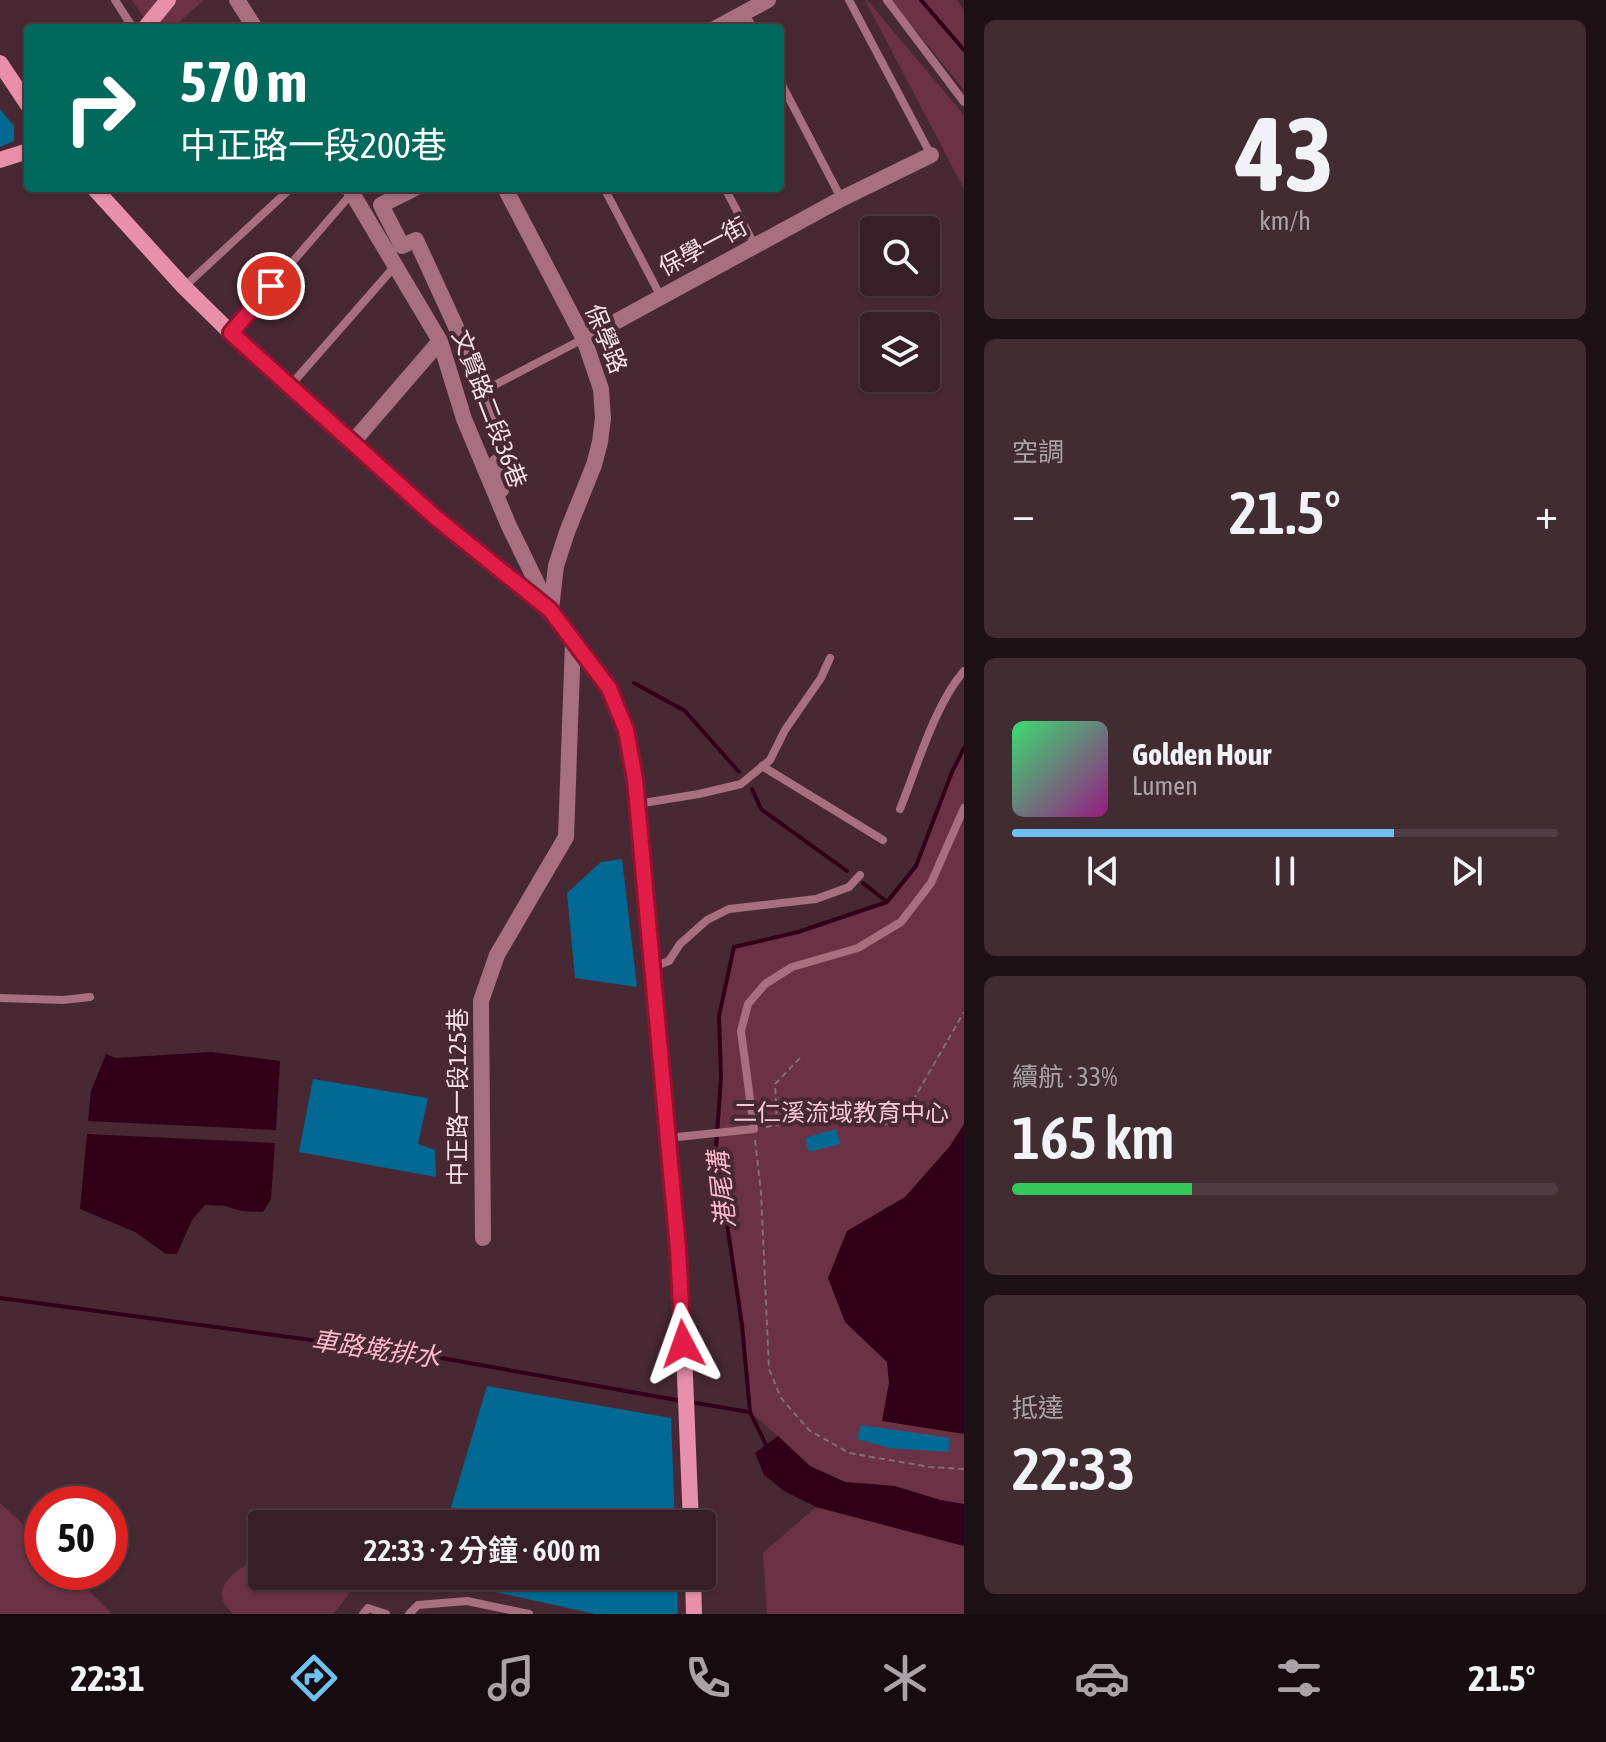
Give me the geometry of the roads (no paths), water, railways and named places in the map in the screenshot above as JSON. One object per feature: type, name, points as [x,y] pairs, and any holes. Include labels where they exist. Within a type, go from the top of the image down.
[{"type":"main road","points":[[148,24],[168,0]]},
{"type":"main road","points":[[0,63],[24,99]]},
{"type":"main road","points":[[0,160],[24,152]]},
{"type":"main road","points":[[98,192],[184,287],[231,333],[435,517],[550,610],[609,688],[621,715],[633,763],[678,1249],[691,1510]]},
{"type":"main road","points":[[693,1590],[694,1614]]},
{"type":"street","points":[[237,0],[252,24]]},
{"type":"street","points":[[723,24],[768,0]]},
{"type":"street","name":"保學一街","points":[[584,339],[841,199],[931,155]]},
{"type":"street","name":"文賢路二段36巷","points":[[352,192],[440,341],[464,419],[509,526],[550,610]]},
{"type":"street","points":[[407,192],[381,205],[402,246],[416,240],[485,390],[504,457],[496,463],[509,526]]},
{"type":"street","name":"保學路","points":[[507,192],[584,339],[601,389],[603,418],[594,465],[556,566],[550,610]]},
{"type":"street","points":[[352,443],[440,341]]},
{"type":"street","name":"中正路一段125巷","points":[[483,1238],[481,1001],[497,955],[566,837],[573,641]]},
{"type":"lane","points":[[115,0],[130,24]]},
{"type":"lane","points":[[849,0],[931,155]]},
{"type":"lane","points":[[887,0],[964,102]]},
{"type":"lane","points":[[744,12],[751,24]]},
{"type":"lane","points":[[784,89],[841,199]]},
{"type":"lane","points":[[279,192],[283,197]]},
{"type":"lane","points":[[184,287],[287,192]]},
{"type":"lane","points":[[231,333],[350,192]]},
{"type":"lane","points":[[606,192],[661,297]]},
{"type":"lane","points":[[727,192],[755,246]]},
{"type":"lane","points":[[290,386],[396,265]]},
{"type":"lane","points":[[485,390],[584,339]]},
{"type":"lane","points":[[636,804],[741,784],[770,760],[830,658]]},
{"type":"lane","points":[[900,809],[941,708],[954,682],[964,671]]},
{"type":"lane","points":[[762,766],[883,840]]},
{"type":"lane","points":[[668,1138],[749,1130],[741,1031],[748,1004],[765,984],[792,967],[858,948],[901,922],[931,883],[964,808]]},
{"type":"lane","points":[[652,967],[669,961],[680,944],[707,920],[729,909],[816,899],[849,887],[860,875]]},
{"type":"lane","points":[[0,998],[63,1000],[90,997]]},
{"type":"lane","points":[[409,1614],[418,1605],[467,1601],[529,1614]]},
{"type":"lane","points":[[363,1614],[368,1608],[386,1614]]},
{"type":"waterway","name":"港尾溝","points":[[921,0],[964,50]]},
{"type":"waterway","points":[[634,683],[685,711],[739,772]]},
{"type":"waterway","name":"港尾溝","points":[[767,1447],[750,1412],[742,1325],[716,1149],[721,1077],[719,1016],[734,947],[798,932],[887,902],[916,866],[964,748]]},
{"type":"waterway","points":[[752,789],[761,809],[847,871]]},
{"type":"waterway","points":[[863,883],[886,901]]},
{"type":"waterway","name":"車路墘排水","points":[[0,1298],[430,1356],[682,1401]]},
{"type":"waterway","name":"車路墘排水","points":[[690,1402],[749,1412]]},
{"type":"park label","name":"二仁溪流域教育中心","points":[[841,1113]]}]
